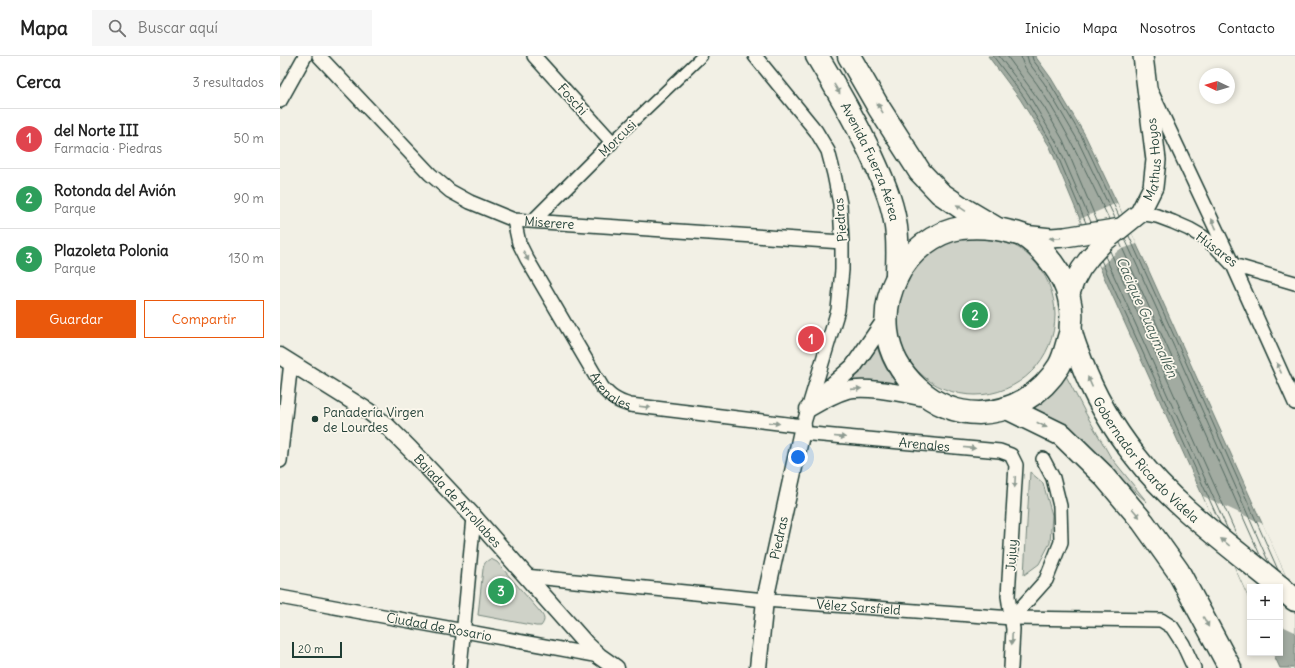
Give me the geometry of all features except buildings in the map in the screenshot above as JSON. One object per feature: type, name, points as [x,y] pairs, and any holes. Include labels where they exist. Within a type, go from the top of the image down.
[{"type":"highway","name":"Avenida Fuerza Aérea","points":[[817,56],[839,92],[883,180],[895,221],[898,245],[897,276]]},
{"type":"highway","points":[[849,56],[879,108],[920,172],[940,192],[962,208],[995,228]]},
{"type":"highway","points":[[1023,235],[995,228],[975,226],[956,229],[938,236],[921,246],[907,260],[897,276],[889,297],[886,319],[888,339],[894,357],[903,374],[916,388],[932,400],[954,409],[978,412],[1007,408],[1028,398],[1046,383],[1060,364],[1071,331]]},
{"type":"highway","name":"Gobernador Ricardo Videla","points":[[1023,235],[1043,252],[1059,272],[1069,296],[1071,331],[1082,363],[1095,394],[1114,427],[1141,464],[1161,486],[1189,512],[1276,584]]},
{"type":"highway","points":[[1007,408],[1062,435],[1110,482],[1143,522],[1178,571],[1230,668]]},
{"type":"highway","name":"Gobernador Ricardo Videla","points":[[1283,590],[1295,600]]},
{"type":"main road","name":"Mathus Hoyos","points":[[1069,296],[1081,269],[1104,242],[1130,221],[1153,187],[1156,160],[1143,56]]},
{"type":"main road","points":[[1023,235],[1051,238],[1086,233],[1130,221]]},
{"type":"street","points":[[280,101],[305,56]]},
{"type":"street","name":"Miserere","points":[[319,56],[430,174],[450,191],[470,202],[514,220],[842,242]]},
{"type":"street","name":"Foschi","points":[[534,56],[612,142]]},
{"type":"street","name":"Morcusi","points":[[534,222],[612,142],[702,56]]},
{"type":"street","name":"Piedras","points":[[755,56],[816,131],[828,151],[840,204],[842,242],[842,270],[838,310],[802,430],[765,600],[758,668]]},
{"type":"street","points":[[1145,78],[1233,264],[1295,403]]},
{"type":"street","name":"Húsares","points":[[1130,221],[1157,216],[1173,222],[1203,237],[1233,264],[1295,283]]},
{"type":"street","name":"Arenales","points":[[514,220],[519,243],[528,259],[602,387],[618,402],[802,430],[1000,451]]},
{"type":"street","points":[[808,407],[853,367],[886,319]]},
{"type":"street","points":[[280,461],[286,359]]},
{"type":"street","name":"Bajada de Arrollabes","points":[[286,359],[387,426],[474,517],[586,644],[599,656],[616,668]]},
{"type":"street","points":[[808,407],[835,394],[848,390],[865,389],[932,400]]},
{"type":"street","name":"Jujuy","points":[[1000,451],[1011,456],[1016,465],[1008,596],[1013,630],[1011,668]]},
{"type":"street","points":[[1012,618],[1046,580],[1061,542],[1060,506],[1053,478],[1043,459]]},
{"type":"street","points":[[460,668],[474,517]]},
{"type":"street","name":"Vélez Sarsfield","points":[[526,576],[765,600],[1012,618],[1161,620],[1172,627],[1183,644],[1194,668]]},
{"type":"street","name":"Ciudad de Rosario","points":[[280,597],[599,656]]},
{"type":"shaded area","points":[[975,235],[1006,241],[1026,253],[1037,264],[1049,284],[1055,315],[1049,346],[1037,366],[1026,377],[1006,389],[975,395],[944,389],[924,377],[913,366],[901,346],[895,315],[901,284],[913,264],[924,253],[944,241]]},
{"type":"shaded area","points":[[876,343],[885,367],[900,388],[851,381]]},
{"type":"shaded area","points":[[1065,374],[1110,456],[1147,502],[1067,430],[1027,408]]},
{"type":"shaded area","points":[[1030,472],[1043,483],[1052,515],[1050,543],[1039,564],[1024,575]]},
{"type":"shaded area","points":[[491,559],[497,562],[541,613],[544,620],[541,626],[478,615],[483,567],[486,562]]},
{"type":"water","name":"Cacique Guaymallén","points":[[988,56],[1035,56],[1051,78],[1085,135],[1144,260],[1295,597],[1295,668],[1280,668],[1274,656],[1283,656],[1283,584],[1247,584],[1247,594],[1104,277],[1050,147],[1020,99]]},
{"type":"pier","points":[[1117,203],[1137,244],[1119,250],[1100,267],[1080,219]]},
{"type":"pier","points":[[1203,496],[1263,524],[1295,597],[1295,632],[1283,626],[1283,584],[1247,584],[1247,594]]},
{"type":"place","name":"Rotonda del Avión","points":[[975,315]]},
{"type":"place","name":"del Norte III","points":[[811,339]]},
{"type":"place","name":"Panadería Virgen de Lourdes","points":[[315,419]]},
{"type":"place","name":"Plazoleta Polonia","points":[[501,591]]}]
